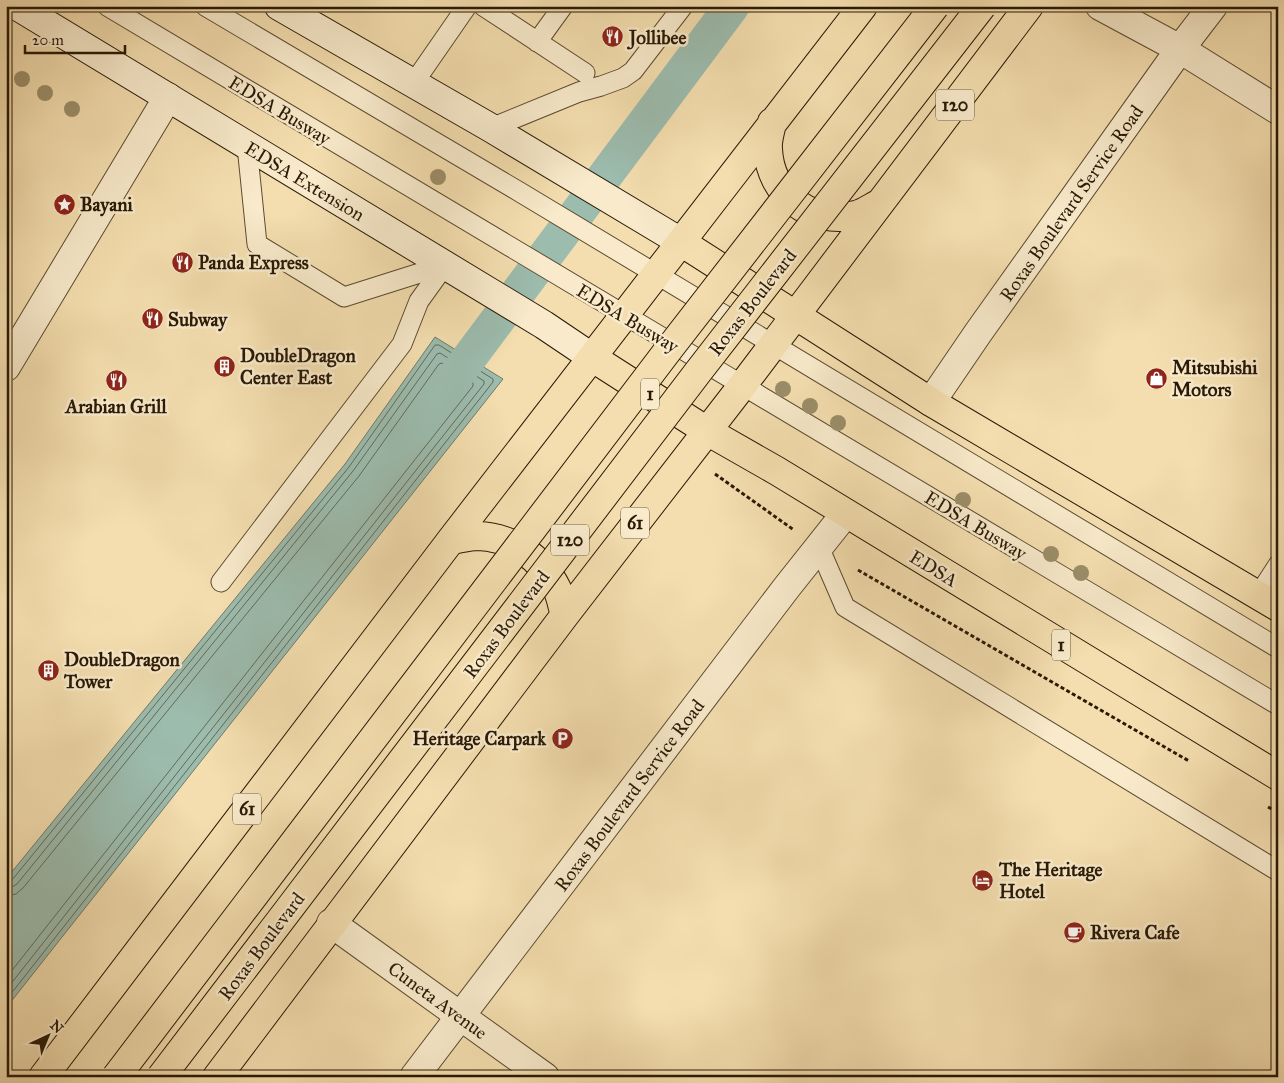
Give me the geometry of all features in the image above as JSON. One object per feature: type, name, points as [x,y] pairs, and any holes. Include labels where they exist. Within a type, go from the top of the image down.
[{"type":"highway","points":[[863,6],[681,242],[931,402],[1268,602]]},
{"type":"highway","name":"Roxas Boulevard","points":[[116,1077],[669,349],[935,6]]},
{"type":"highway","name":"Roxas Boulevard","points":[[161,1077],[698,372],[982,6]]},
{"type":"highway","name":"120","points":[[794,316],[1029,6]]},
{"type":"highway","points":[[772,122],[767,147],[772,173],[786,195],[807,211],[831,218],[857,215],[880,203]]},
{"type":"highway","name":"61","points":[[43,1077],[451,540],[681,242]]},
{"type":"highway","name":"61","points":[[217,1077],[331,923],[794,316]]},
{"type":"highway","name":"EDSA","points":[[593,358],[707,431],[1278,776]]},
{"type":"highway","points":[[451,540],[476,536],[502,540],[525,550],[549,575],[558,590],[565,615]]},
{"type":"street","name":"EDSA Extension","points":[[16,6],[451,268],[544,325],[593,358]]},
{"type":"street","points":[[279,6],[491,128],[681,242]]},
{"type":"street","points":[[1100,6],[1180,50],[1278,110]]},
{"type":"street","name":"Roxas Boulevard Service Road","points":[[931,402],[1213,6]]},
{"type":"street","points":[[6,367],[168,97]]},
{"type":"street","name":"Roxas Boulevard Service Road","points":[[414,1077],[845,514]]},
{"type":"street","name":"Cuneta Avenue","points":[[331,923],[545,1077]]},
{"type":"lane","name":"EDSA Busway","points":[[107,6],[624,316],[1278,704]]},
{"type":"lane","points":[[205,6],[518,191],[1278,648]]},
{"type":"lane","points":[[413,84],[467,6]]},
{"type":"lane","points":[[483,6],[585,73]]},
{"type":"lane","points":[[537,42],[563,6]]},
{"type":"lane","points":[[491,128],[579,92],[623,78],[633,71],[683,6]]},
{"type":"lane","points":[[247,146],[257,244],[344,297],[451,268]]},
{"type":"lane","points":[[221,582],[402,344],[418,301],[451,268]]},
{"type":"lane","points":[[818,547],[845,607],[1278,871]]},
{"type":"lane","points":[[1268,602],[1278,566]]},
{"type":"path","name":"EDSA","points":[[688,455],[818,547],[1193,763]]},
{"type":"path","points":[[1261,803],[1278,812]]},
{"type":"water","points":[[435,337],[503,379],[6,1008],[6,879],[345,464]]},
{"type":"waterway","points":[[440,397],[732,6]]},
{"type":"place","name":"Jollibee","points":[[613,37]]},
{"type":"place","name":"Bayani","points":[[64,204]]},
{"type":"place","name":"Panda Express","points":[[182,262]]},
{"type":"place","name":"Subway","points":[[152,319]]},
{"type":"place","name":"DoubleDragon Center East","points":[[224,366]]},
{"type":"place","name":"Mitsubishi Motors","points":[[1156,378]]},
{"type":"place","name":"Arabian Grill","points":[[116,380]]},
{"type":"place","name":"DoubleDragon Tower","points":[[48,670]]},
{"type":"place","name":"Heritage Carpark","points":[[562,738]]},
{"type":"place","name":"The Heritage Hotel","points":[[983,880]]},
{"type":"place","name":"Rivera Cafe","points":[[1074,932]]}]
